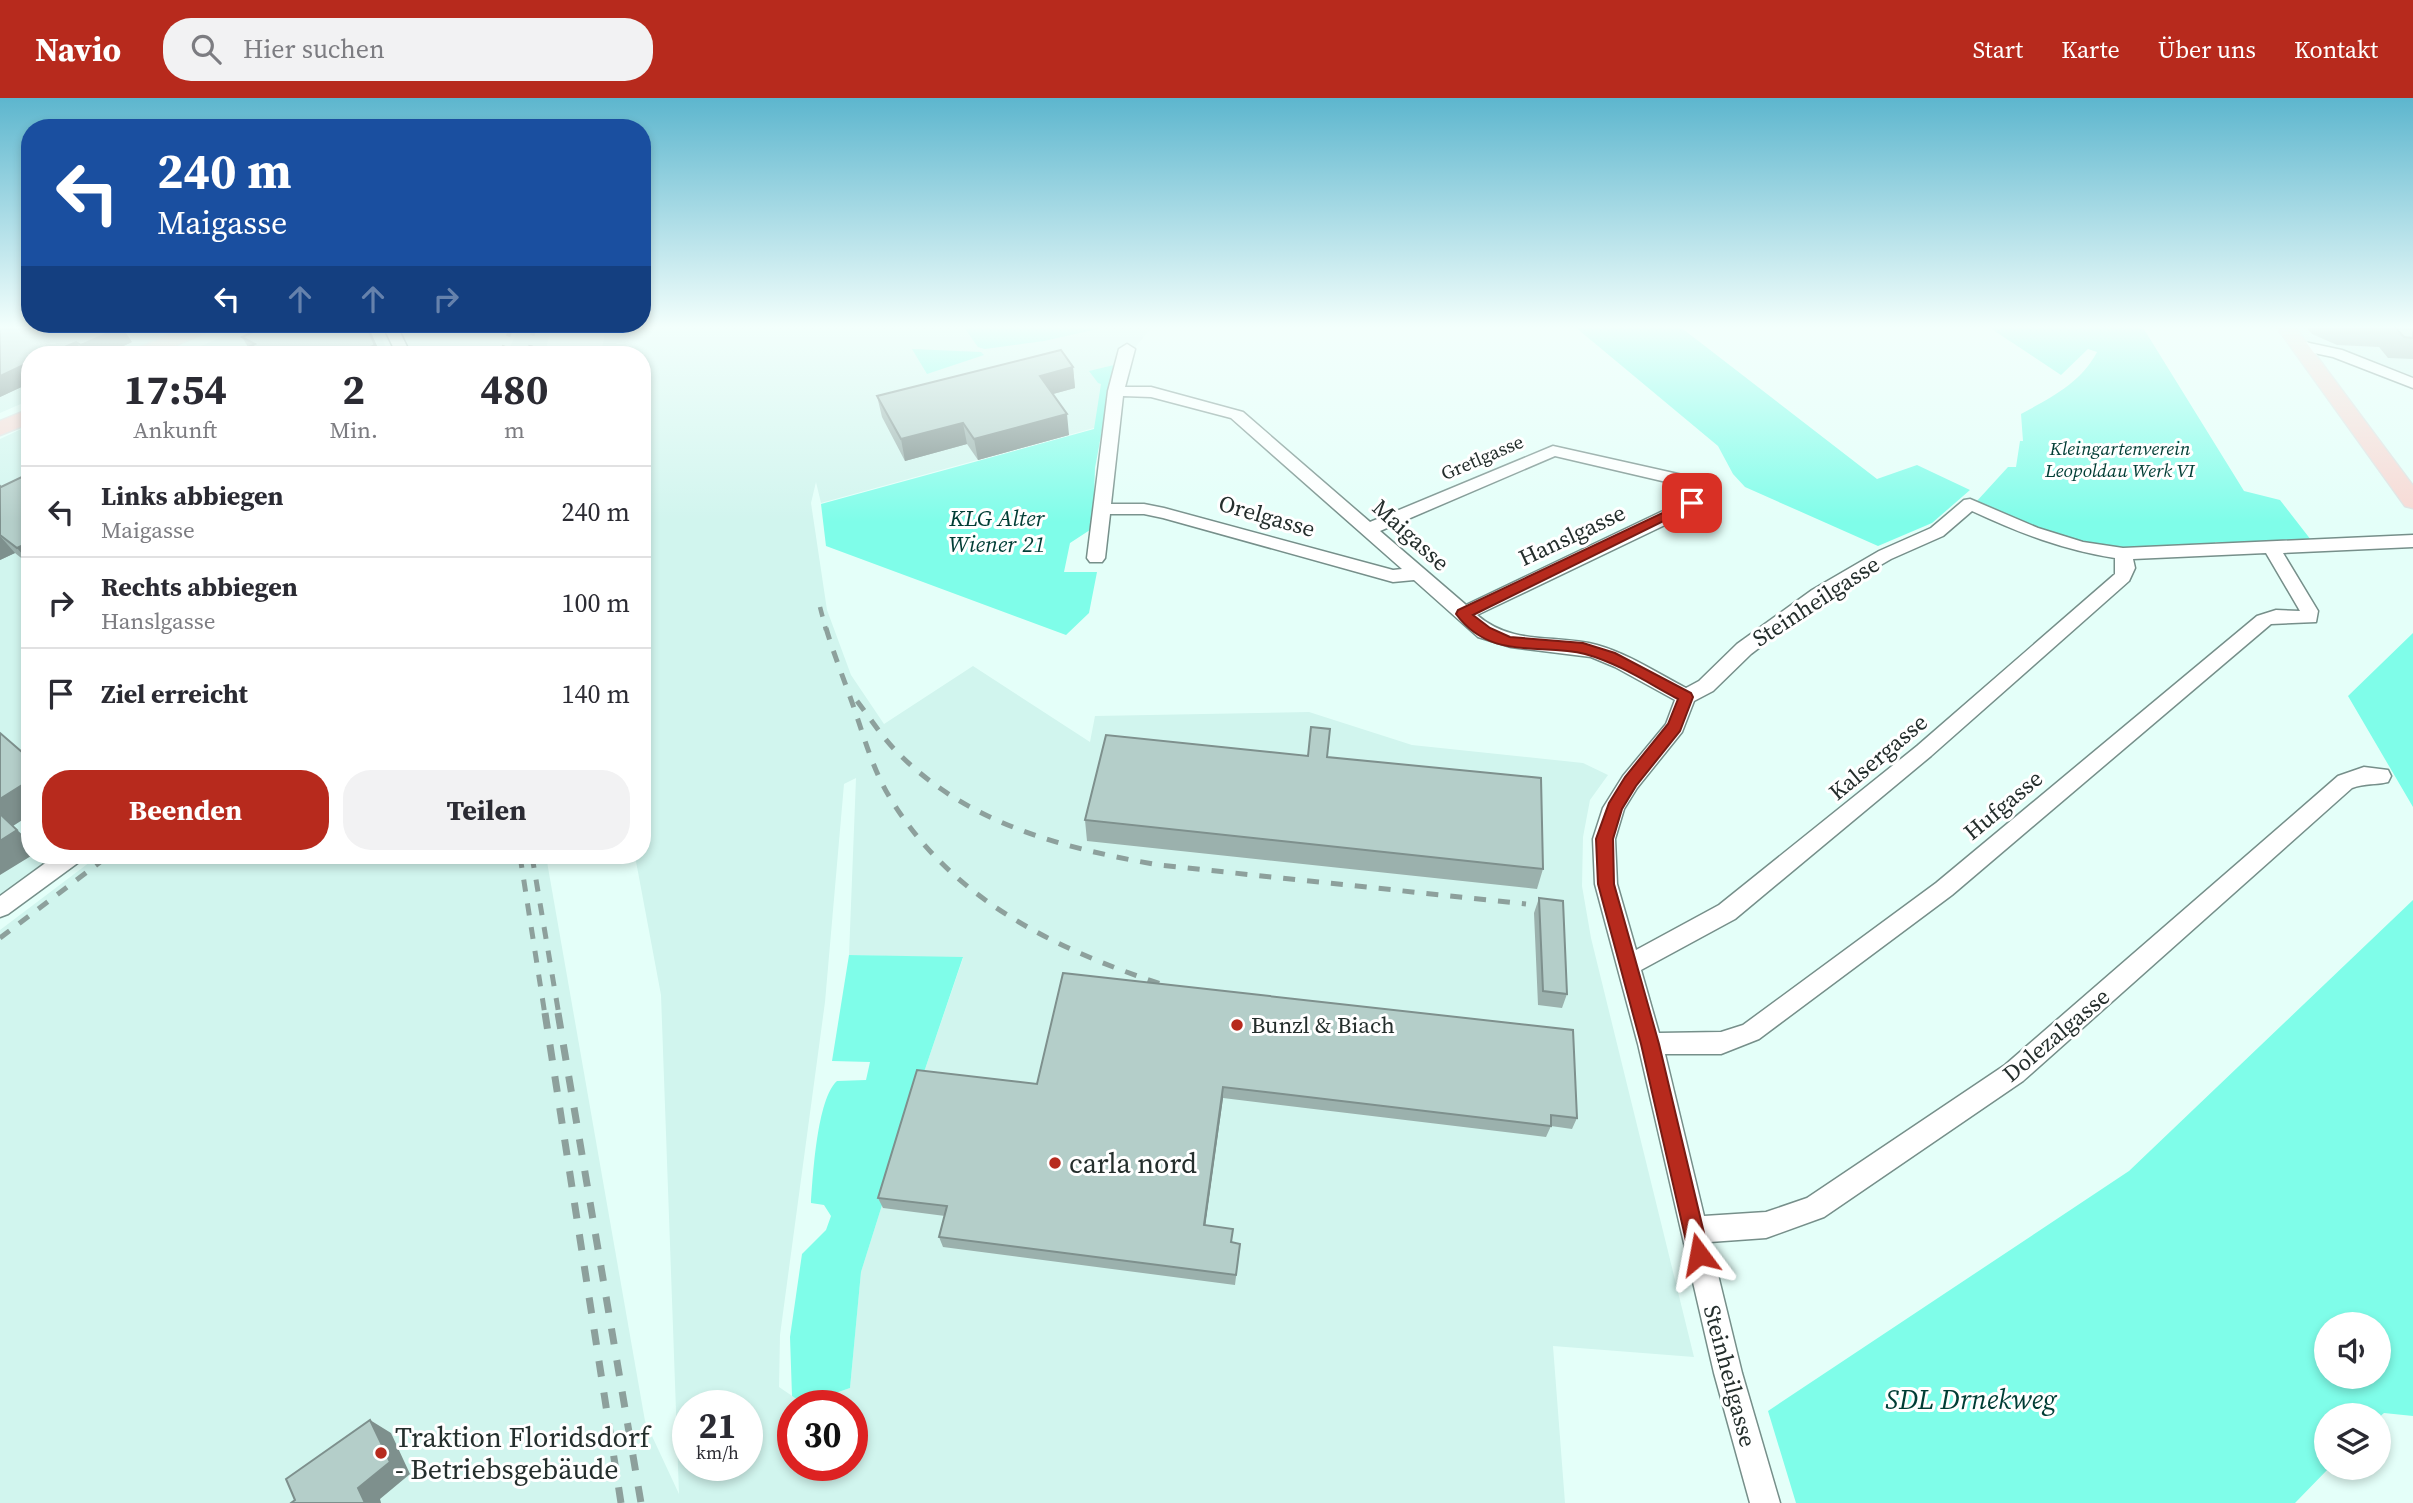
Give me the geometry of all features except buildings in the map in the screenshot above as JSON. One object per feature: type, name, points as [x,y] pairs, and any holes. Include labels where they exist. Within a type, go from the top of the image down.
[{"type":"main road","points":[[2333,392],[2413,501]]},
{"type":"main road","points":[[0,418],[21,409]]},
{"type":"main road","points":[[0,429],[21,419]]},
{"type":"street","points":[[1096,558],[1116,392]]},
{"type":"street","name":"Maigasse","points":[[1136,392],[1151,392],[1237,415],[1485,632],[1525,645],[1583,648],[1609,657],[1686,697]]},
{"type":"street","name":"Gretlgasse","points":[[1368,529],[1553,452],[1670,476],[1681,480],[1694,492]]},
{"type":"street","name":"Hanslgasse","points":[[1463,614],[1684,509],[1692,503],[1694,492]]},
{"type":"street","name":"Steinheilgasse","points":[[1765,1503],[1728,1373],[1650,1044],[1606,884],[1604,839],[1614,808],[1630,782],[1675,727],[1686,697],[1706,686],[1744,649],[1818,594],[1885,555],[1937,532],[1970,504],[2032,532],[2081,547],[2123,554],[2413,541]]},
{"type":"street","name":"Orelgasse","points":[[1102,509],[1144,509],[1164,513],[1393,576],[1416,573]]},
{"type":"street","name":"Hufgasse","points":[[1650,1044],[1721,1043],[1751,1032],[1944,889],[2263,620],[2276,616],[2309,618],[2309,611],[2272,549]]},
{"type":"street","name":"Kalsergasse","points":[[1629,965],[1727,912],[1924,751],[2123,576],[2126,568],[2123,554]]},
{"type":"street","name":"Dolezalgasse","points":[[1693,1230],[1766,1225],[1815,1208],[2014,1073],[2345,782],[2364,775],[2381,776]]},
{"type":"street","points":[[0,908],[60,864]]},
{"type":"shaded area","points":[[0,392],[21,392],[21,404],[0,413]]},
{"type":"shaded area","points":[[651,392],[1108,392],[1101,426],[821,503],[816,482],[811,503],[827,610],[851,675],[884,724],[973,666],[1090,742],[1095,716],[1309,712],[1412,745],[1583,763],[1608,775],[1590,800],[1583,837],[1582,886],[1591,938],[1694,1357],[1553,1346],[1565,1503],[0,1503],[0,930],[87,864],[547,864],[645,1421],[679,1494],[679,1481],[763,1481],[763,1390],[675,1390],[661,995],[636,864],[651,864]],"holes":[[[856,778],[849,955],[963,958],[861,1272],[850,1388],[844,1390],[868,1390],[868,1481],[777,1481],[777,1390],[783,1390],[779,1387],[780,1335],[825,1002],[844,784]]]},
{"type":"shaded area","points":[[21,429],[21,864],[44,864],[0,896],[0,439]]},
{"type":"green space","name":"KLG Alter Wiener 21","points":[[1100,392],[1109,392],[1095,468],[1093,528],[1070,543],[1064,572],[1097,572],[1089,613],[1066,635],[826,546],[821,504],[1094,429]]},
{"type":"green space","points":[[1653,392],[1764,392],[1877,479],[1917,465],[1970,490],[1932,523],[1878,546],[1745,487],[1733,474],[1718,446]]},
{"type":"green space","name":"Kleingartenverein Leopoldau Werk VI","points":[[2060,392],[2183,392],[2244,491],[2280,500],[2311,540],[2233,544],[2215,542],[2217,548],[2128,549],[2052,535],[1976,502],[2008,467],[2016,467],[2020,441],[2023,441],[2021,414]]},
{"type":"green space","points":[[2413,633],[2413,807],[2348,696]]},
{"type":"green space","name":"SDL Drnekweg","points":[[2413,900],[2413,1416],[2391,1414],[2391,1403],[2314,1403],[2314,1480],[2317,1480],[2295,1503],[1796,1503],[1768,1411],[2129,1171]]},
{"type":"green space","points":[[849,955],[963,957],[861,1272],[850,1388],[792,1390],[790,1337],[802,1254],[826,1230],[831,1216],[824,1205],[811,1203],[821,1120],[830,1090],[837,1081],[866,1080],[870,1062],[832,1061]]},
{"type":"railway","points":[[820,607],[826,630]]},
{"type":"railway","points":[[826,628],[880,779],[918,837],[947,869],[1015,920],[1052,940],[1091,958],[1173,988]]},
{"type":"railway","points":[[857,701],[897,752],[954,798],[986,815],[1052,841],[1159,865],[1526,904]]},
{"type":"railway","points":[[0,938],[97,864]]},
{"type":"railway","points":[[521,864],[545,1015]]},
{"type":"railway","points":[[533,864],[559,1015]]},
{"type":"railway","points":[[545,1013],[621,1503]]},
{"type":"railway","points":[[558,1013],[641,1503]]},
{"type":"place","name":"Bunzl & Biach","points":[[1237,1025]]},
{"type":"place","name":"carla nord","points":[[1055,1163]]},
{"type":"place","name":"Traktion Floridsdorf - Betriebsgebäude","points":[[381,1453]]},
{"type":"route","points":[[1692,503],[1463,614],[1485,632],[1506,641],[1525,645],[1583,648],[1609,657],[1686,697],[1675,727],[1630,782],[1614,808],[1604,839],[1606,884],[1650,1044],[1699,1254]]}]
